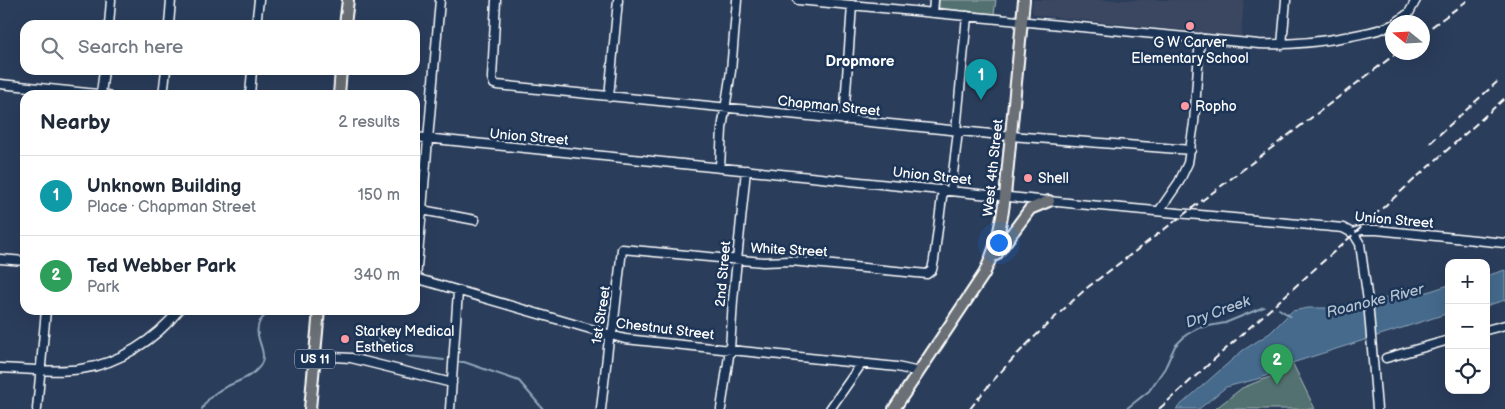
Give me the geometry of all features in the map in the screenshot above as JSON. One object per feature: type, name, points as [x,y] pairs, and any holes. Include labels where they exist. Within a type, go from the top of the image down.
[{"type":"main road","points":[[346,20],[348,0]]},
{"type":"main road","name":"West 4th Street","points":[[894,409],[967,300],[990,261],[999,236],[1005,196],[1024,0]]},
{"type":"main road","points":[[339,90],[341,75]]},
{"type":"main road","points":[[990,261],[1030,209],[1049,201]]},
{"type":"main road","name":"US 11","points":[[310,409],[319,315]]},
{"type":"street","points":[[109,20],[111,0]]},
{"type":"street","points":[[169,20],[171,0]]},
{"type":"street","points":[[257,20],[259,0]]},
{"type":"street","points":[[420,230],[440,0]]},
{"type":"street","name":"Chapman Street","points":[[496,0],[492,78],[494,84],[497,85],[957,131],[1191,150]]},
{"type":"street","points":[[609,97],[618,0]]},
{"type":"street","points":[[720,168],[722,129],[732,71],[737,0]]},
{"type":"street","points":[[798,0],[1282,45],[1333,39],[1385,27]]},
{"type":"street","points":[[933,13],[934,0]]},
{"type":"street","points":[[1282,45],[1286,0]]},
{"type":"street","points":[[1406,15],[1416,0]]},
{"type":"street","points":[[844,120],[852,5]]},
{"type":"street","name":"White Street","points":[[622,249],[925,274],[932,270],[957,131],[966,16]]},
{"type":"street","points":[[1159,211],[1185,171],[1191,150],[1200,38]]},
{"type":"street","points":[[102,90],[103,75]]},
{"type":"street","points":[[164,90],[165,75]]},
{"type":"street","points":[[250,90],[252,75]]},
{"type":"street","points":[[0,84],[61,90]]},
{"type":"street","name":"Union Street","points":[[420,138],[1049,201],[1328,225],[1352,232],[1377,230],[1505,243]]},
{"type":"street","name":"2nd Street","points":[[721,409],[730,349],[746,170]]},
{"type":"street","points":[[422,210],[475,220]]},
{"type":"street","points":[[1352,232],[1360,244],[1368,301],[1378,409]]},
{"type":"street","name":"1st Street","points":[[601,409],[622,249]]},
{"type":"street","points":[[0,259],[20,261]]},
{"type":"street","name":"Chestnut Street","points":[[420,280],[625,339],[862,363],[897,367],[918,372]]},
{"type":"street","points":[[450,409],[458,291]]},
{"type":"street","points":[[37,409],[46,315]]},
{"type":"street","points":[[0,368],[82,369],[104,364],[147,341],[163,328],[174,315]]},
{"type":"street","points":[[1490,329],[1505,325]]},
{"type":"street","points":[[1386,358],[1445,341]]},
{"type":"street","points":[[315,356],[351,358],[452,383]]},
{"type":"street","points":[[830,409],[862,363]]},
{"type":"shaded area","name":"G W Carver Elementary School","points":[[1033,0],[1244,0],[1241,37],[1036,15],[1032,12]]},
{"type":"green space","points":[[939,0],[996,0],[994,14],[939,8]]},
{"type":"green space","points":[[1293,364],[1315,409],[1215,409],[1242,388],[1272,376]]},
{"type":"water","points":[[1505,270],[1505,300],[1490,305],[1490,304],[1490,275]]},
{"type":"water","name":"Roanoke River","points":[[1445,286],[1445,314],[1292,363],[1261,378],[1226,387],[1199,409],[1176,409],[1242,351],[1270,333],[1292,311],[1308,308],[1331,308],[1427,292]]},
{"type":"waterway","name":"Dry Creek","points":[[1126,409],[1149,391],[1165,368],[1175,346],[1186,335],[1198,328],[1225,323],[1264,307]]},
{"type":"waterway","name":"Dry Creek","points":[[1279,309],[1290,316]]},
{"type":"waterway","name":"Dry Creek","points":[[202,409],[215,394],[247,377],[260,366],[263,355],[258,327],[260,321],[266,315]]},
{"type":"waterway","name":"Dry Creek","points":[[363,330],[409,356],[444,360]]},
{"type":"waterway","name":"Dry Creek","points":[[459,362],[464,362],[519,381],[543,409]]},
{"type":"railway","points":[[1430,28],[1468,0]]},
{"type":"railway","points":[[970,409],[1011,361],[1041,330],[1088,287],[1387,60]]},
{"type":"railway","points":[[1430,143],[1497,82]]},
{"type":"railway","points":[[1159,409],[1505,98]]},
{"type":"place","name":"G W Carver Elementary School","points":[[1190,26]]},
{"type":"place","name":"Unknown Building","points":[[981,100]]},
{"type":"place","name":"Ropho","points":[[1185,106]]},
{"type":"place","name":"Shell","points":[[1028,178]]},
{"type":"place","name":"Starkey Medical Esthetics","points":[[345,339]]},
{"type":"place","name":"Ted Webber Park","points":[[1277,385]]},
{"type":"district","name":"Dropmore","points":[[860,61]]}]
